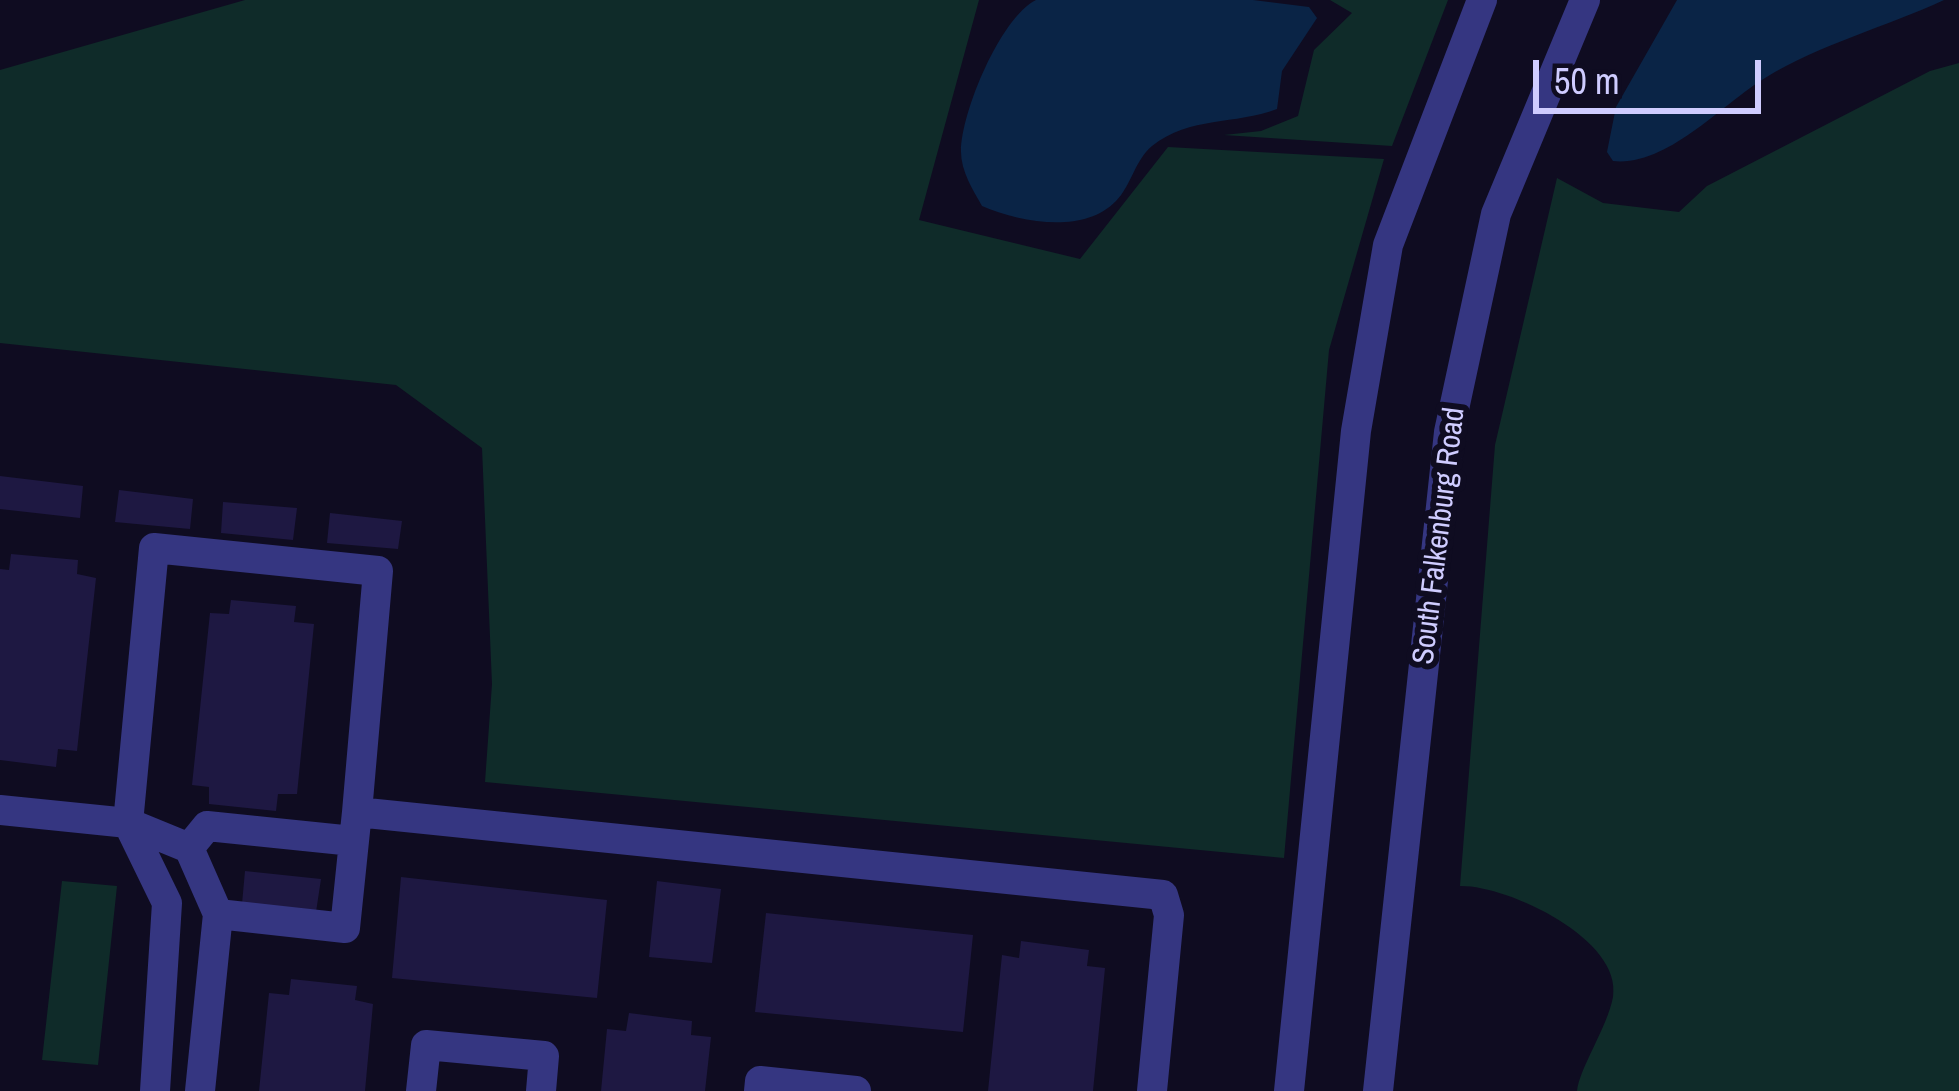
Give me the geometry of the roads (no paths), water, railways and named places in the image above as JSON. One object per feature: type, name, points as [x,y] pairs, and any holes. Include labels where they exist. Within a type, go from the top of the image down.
[{"type":"street","points":[[1289,1091],[1356,431],[1388,245],[1482,0]]},
{"type":"street","name":"South Falkenburg Road","points":[[1378,1091],[1450,432],[1496,214],[1582,1]]},
{"type":"street","points":[[154,1091],[167,903],[128,823],[154,548],[378,571],[345,928],[218,914]]},
{"type":"street","points":[[0,810],[128,823],[189,848],[218,914],[200,1091]]},
{"type":"street","points":[[189,848],[207,826],[355,827],[1163,895],[1169,915],[1152,1091]]},
{"type":"street","points":[[421,1091],[425,1045],[544,1056],[541,1091]]},
{"type":"street","points":[[759,1091],[760,1081],[856,1091]]},
{"type":"water","points":[[1036,0],[1253,0],[1309,7],[1317,18],[1282,71],[1277,109],[1167,136],[1146,152],[1121,195],[1102,212],[1051,222],[982,206],[965,173],[961,152],[985,67],[1010,25]]},
{"type":"water","points":[[1677,0],[1944,0],[1786,66],[1693,132],[1653,154],[1613,161],[1607,152],[1616,107]]}]
